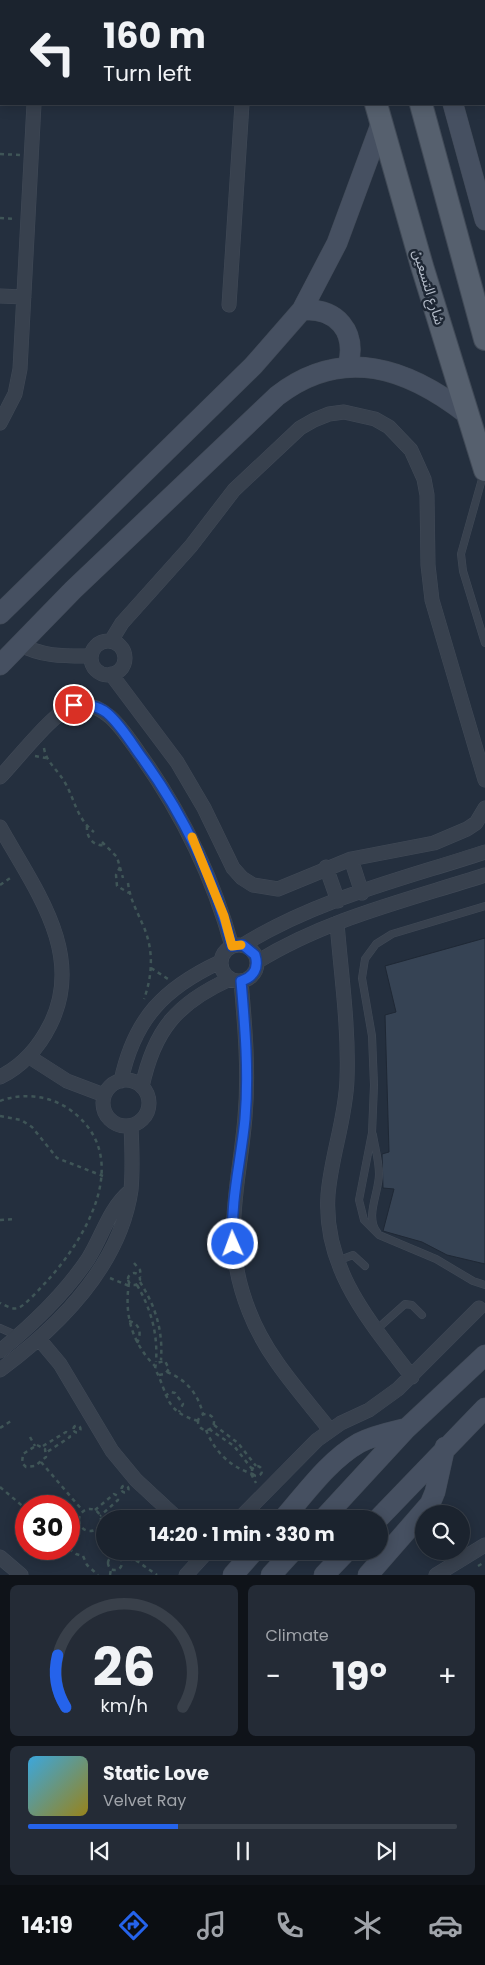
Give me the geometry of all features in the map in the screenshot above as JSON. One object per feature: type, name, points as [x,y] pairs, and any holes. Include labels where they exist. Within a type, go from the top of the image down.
[{"type":"main road","points":[[422,105],[485,339]]},
{"type":"main road","points":[[453,105],[485,220]]},
{"type":"main road","points":[[0,614],[253,366],[302,310],[337,243],[378,114]]},
{"type":"main road","name":"شارع التسعين","points":[[378,114],[485,470]]},
{"type":"main road","points":[[302,310],[324,311],[342,324],[351,344],[348,366]]},
{"type":"main road","points":[[0,665],[73,590],[277,396],[304,378],[333,368],[348,366],[367,367],[406,378],[439,394],[468,415]]},
{"type":"main road","points":[[331,1510],[407,1428],[485,1355]]},
{"type":"main road","points":[[386,1510],[445,1447],[485,1408]]},
{"type":"main road","points":[[291,1510],[345,1452],[376,1436],[407,1428]]},
{"type":"main road","points":[[368,1575],[430,1504],[435,1492],[445,1447]]},
{"type":"main road","points":[[233,1575],[246,1560]]},
{"type":"main road","points":[[271,1575],[285,1560]]},
{"type":"main road","points":[[324,1575],[338,1560]]},
{"type":"street","points":[[0,423],[10,406],[18,382],[34,105]]},
{"type":"street","points":[[229,305],[242,105]]},
{"type":"street","points":[[0,296],[24,297]]},
{"type":"street","points":[[111,641],[122,623],[191,546],[234,490],[300,428],[314,420],[336,413],[360,414],[375,419],[389,427],[411,450],[424,480],[427,495],[428,565],[432,600],[485,780]]},
{"type":"street","points":[[111,641],[119,644],[124,650],[126,658],[124,666],[118,672],[103,674],[97,670],[91,656],[98,644],[111,641]]},
{"type":"street","points":[[20,644],[34,651],[48,654],[91,656]]},
{"type":"street","points":[[111,674],[176,762],[204,808],[233,868],[242,878],[253,885],[278,889],[291,885],[326,867],[350,859],[417,847],[451,837],[476,823],[485,808]]},
{"type":"street","points":[[0,777],[64,709],[86,705],[107,713],[153,772],[187,828],[238,946],[255,955],[257,962],[253,975],[201,993],[188,1002],[166,1025],[150,1055],[142,1087]]},
{"type":"street","points":[[0,827],[58,935],[64,970],[62,987],[54,1017],[38,1044],[28,1056],[0,1077]]},
{"type":"street","points":[[330,1430],[276,1361],[261,1337],[249,1312],[234,1258],[233,1202],[246,1090],[245,1033],[235,980],[221,969],[220,962],[222,955],[292,917],[485,852]]},
{"type":"street","points":[[350,859],[362,893]]},
{"type":"street","points":[[326,867],[338,901]]},
{"type":"street","points":[[257,962],[301,937],[337,923],[485,875]]},
{"type":"street","points":[[337,923],[347,1063],[346,1101],[328,1195],[329,1221],[336,1261],[350,1292],[412,1377]]},
{"type":"street","points":[[121,1081],[128,1054],[138,1030],[160,1001],[181,983],[220,962]]},
{"type":"street","points":[[28,1056],[67,1081],[104,1095]]},
{"type":"street","points":[[121,1081],[136,1083],[142,1087],[146,1093],[148,1106],[142,1119],[131,1126],[124,1126],[110,1120],[103,1109],[104,1095],[114,1083],[121,1081]]},
{"type":"street","points":[[0,1370],[40,1339],[75,1301],[101,1268],[120,1230],[130,1191],[132,1169],[131,1126]]},
{"type":"street","points":[[0,1351],[18,1336],[77,1274],[88,1258],[114,1207],[130,1191]]},
{"type":"street","points":[[248,1510],[305,1451],[330,1430],[384,1400],[412,1377],[478,1308]]},
{"type":"street","points":[[40,1339],[64,1371],[112,1451],[136,1480],[168,1510]]},
{"type":"street","points":[[436,1575],[485,1545]]},
{"type":"street","points":[[0,1557],[21,1575]]},
{"type":"street","points":[[186,1575],[200,1560]]},
{"type":"lane","points":[[485,470],[461,554],[463,571],[485,642]]},
{"type":"lane","points":[[485,906],[384,938],[376,944],[366,959],[362,978],[374,1061],[372,1132],[359,1200],[364,1220],[379,1235],[431,1257],[472,1281],[485,1285]]},
{"type":"lane","points":[[372,1132],[379,1172],[372,1222],[379,1235]]},
{"type":"lane","points":[[336,1261],[353,1255],[365,1266]]},
{"type":"lane","points":[[376,1330],[406,1304],[412,1305],[422,1315]]},
{"type":"lane","points":[[0,1328],[18,1336]]},
{"type":"path","points":[[0,154],[31,156]]},
{"type":"path","points":[[46,758],[66,783],[79,816],[94,832]]},
{"type":"path","points":[[87,826],[87,834],[91,841],[98,844],[106,844]]},
{"type":"path","points":[[102,842],[112,850],[120,865],[123,878]]},
{"type":"path","points":[[120,865],[116,875],[117,886],[124,892],[129,893]]},
{"type":"path","points":[[0,885],[23,869]]},
{"type":"path","points":[[128,883],[129,893],[146,934],[151,968],[143,1000]]},
{"type":"path","points":[[151,968],[166,979],[181,983]]},
{"type":"path","points":[[0,1101],[22,1096],[36,1097],[50,1100],[75,1113],[93,1135],[100,1155],[102,1176],[98,1197],[85,1225],[55,1270],[20,1307],[15,1309],[0,1303]]},
{"type":"path","points":[[0,1116],[21,1120],[32,1127],[58,1158],[102,1176]]},
{"type":"path","points":[[0,1220],[15,1219]]},
{"type":"path","points":[[134,1263],[140,1270],[140,1280],[136,1285]]},
{"type":"path","points":[[101,1268],[113,1280],[136,1285]]},
{"type":"path","points":[[161,1360],[161,1337],[158,1319],[137,1273],[130,1274],[128,1277],[129,1320],[137,1342],[159,1375],[165,1396],[179,1412],[198,1421],[200,1428],[208,1430],[234,1446],[252,1469],[253,1474]]},
{"type":"path","points":[[136,1285],[152,1316],[156,1339],[156,1362],[154,1366]]},
{"type":"path","points":[[129,1320],[138,1326],[140,1338],[137,1342]]},
{"type":"path","points":[[156,1362],[161,1360]]},
{"type":"path","points":[[161,1360],[169,1366],[167,1372]]},
{"type":"path","points":[[159,1375],[167,1372]]},
{"type":"path","points":[[167,1372],[188,1385],[198,1399],[203,1414]]},
{"type":"path","points":[[165,1396],[171,1392],[175,1393],[183,1404],[179,1412]]},
{"type":"path","points":[[198,1421],[203,1414]]},
{"type":"path","points":[[203,1414],[213,1418],[214,1425],[238,1443],[262,1471],[259,1476],[236,1467],[221,1455],[208,1430]]},
{"type":"path","points":[[0,1428],[11,1421]]},
{"type":"path","points":[[208,1430],[214,1425]]},
{"type":"path","points":[[69,1434],[69,1438],[47,1452],[46,1457],[41,1462],[29,1468],[22,1463],[23,1454],[35,1446],[43,1446],[66,1432],[69,1434],[74,1431]]},
{"type":"path","points":[[30,1437],[35,1446]]},
{"type":"path","points":[[43,1446],[47,1452]]},
{"type":"path","points":[[41,1462],[83,1511]]},
{"type":"path","points":[[252,1469],[256,1466]]},
{"type":"path","points":[[0,1487],[15,1500]]},
{"type":"path","points":[[107,1510],[118,1500],[118,1496],[122,1492]]},
{"type":"path","points":[[83,1511],[87,1509],[95,1510],[114,1494],[118,1496]]},
{"type":"path","points":[[83,1511],[79,1522],[87,1530],[96,1528]]},
{"type":"path","points":[[80,1555],[83,1556],[87,1565],[98,1575]]},
{"type":"path","points":[[109,1560],[110,1575]]},
{"type":"path","points":[[111,1569],[120,1567],[120,1560]]},
{"type":"path","points":[[131,1560],[137,1561],[157,1575]]},
{"type":"building","points":[[485,938],[485,1264],[447,1255],[422,1242],[383,1231],[394,1189],[383,1188],[382,1154],[389,1152],[385,1015],[396,1012],[385,966]]},
{"type":"slow traffic","points":[[192,837],[224,916],[232,946],[241,945]]},
{"type":"route","points":[[74,705],[97,707],[107,713],[144,759],[172,799],[201,856],[224,916],[232,946],[243,945],[255,955],[257,962],[253,975],[241,981],[247,1061],[245,1118],[233,1202],[233,1244]]}]
